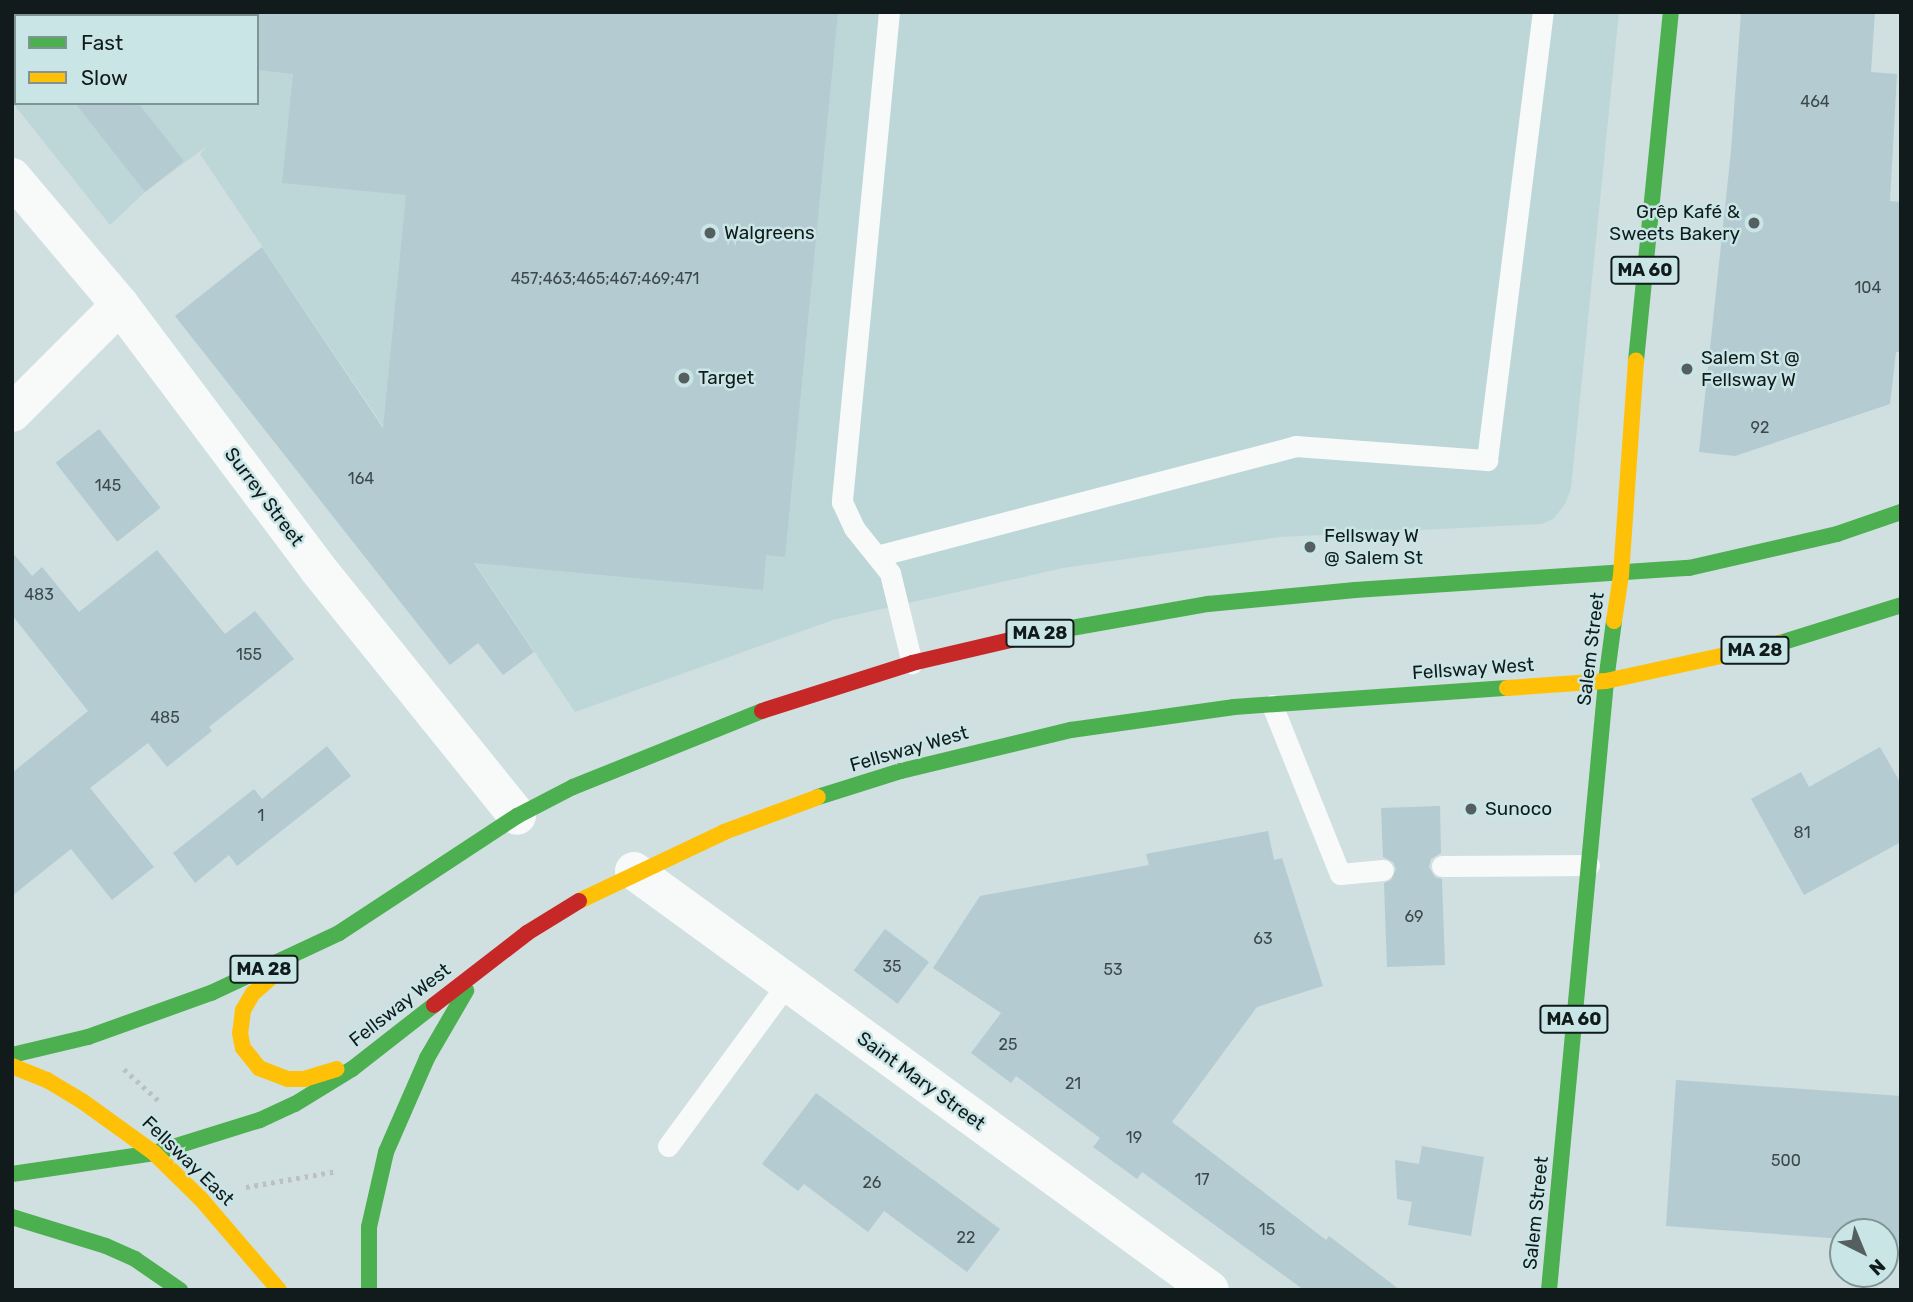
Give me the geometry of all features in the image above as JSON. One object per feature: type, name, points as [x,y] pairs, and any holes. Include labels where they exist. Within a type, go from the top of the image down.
[{"type":"main road","name":"Salem Street","points":[[1549,1290],[1606,681],[1621,575],[1640,310],[1671,12]]},
{"type":"main road","name":"MA 28","points":[[12,1055],[88,1037],[165,1011],[257,973],[339,933],[517,817],[573,787],[757,712],[912,663],[1053,630],[1208,604],[1355,590],[1621,575],[1716,564],[1837,534],[1901,512]]},
{"type":"main road","name":"Fellsway West","points":[[12,1174],[154,1153],[271,1114],[329,1084],[376,1052],[480,968],[564,909],[634,871],[724,832],[818,797],[975,751],[1083,728],[1272,705],[1606,681],[1776,644],[1901,605]]},
{"type":"main road","points":[[339,933],[276,972],[254,993],[243,1010],[240,1024],[243,1048],[259,1068],[288,1079],[304,1079],[330,1072],[376,1052]]},
{"type":"main road","points":[[369,1290],[369,1227],[375,1191],[386,1152],[427,1058],[480,968]]},
{"type":"main road","name":"Fellsway East","points":[[12,1066],[47,1080],[82,1101],[154,1153],[201,1199],[279,1290]]},
{"type":"main road","points":[[12,1217],[106,1246],[135,1259],[180,1290]]},
{"type":"street","name":"Surrey Street","points":[[12,177],[120,305],[318,569],[517,817]]},
{"type":"street","points":[[12,413],[120,305]]},
{"type":"street","name":"Saint Mary Street","points":[[634,871],[1210,1290]]},
{"type":"lane","points":[[889,12],[842,502],[854,528],[890,573],[912,663]]},
{"type":"lane","points":[[877,556],[1295,446],[1488,460],[1544,12]]},
{"type":"lane","points":[[1272,705],[1340,874],[1383,870]]},
{"type":"lane","points":[[1442,866],[1589,865]]},
{"type":"lane","points":[[668,1146],[787,984]]},
{"type":"path","points":[[119,1065],[163,1105]]},
{"type":"path","points":[[244,1187],[350,1169]]},
{"type":"shaded area","points":[[12,12],[1619,12],[1571,488],[1565,504],[1553,519],[1542,524],[1281,537],[1063,568],[833,620],[575,712],[200,154],[207,146],[145,192],[110,225],[14,105],[259,105],[259,14],[14,14],[14,105]]},
{"type":"building","points":[[838,12],[785,557],[766,555],[763,590],[474,563],[534,652],[503,675],[478,643],[450,665],[175,316],[262,247],[383,428],[406,195],[282,183],[293,74],[259,70],[257,14]]},
{"type":"building","points":[[1741,12],[1875,12],[1871,72],[1897,74],[1890,201],[1901,202],[1901,352],[1896,352],[1890,404],[1735,456],[1699,452],[1731,151]]},
{"type":"building","points":[[77,105],[140,105],[184,161],[145,192]]},
{"type":"building","points":[[99,429],[161,508],[117,542],[56,463]]},
{"type":"building","points":[[157,550],[225,634],[255,611],[294,659],[209,727],[212,731],[167,767],[148,743],[90,788],[154,867],[112,900],[71,849],[12,896],[12,773],[88,711],[12,615],[12,552],[32,576],[42,567],[79,612]]},
{"type":"building","points":[[327,746],[351,776],[237,866],[229,855],[195,883],[173,853],[254,789],[262,799]]},
{"type":"building","points":[[1880,747],[1901,784],[1901,842],[1804,895],[1751,799],[1801,772],[1809,787]]},
{"type":"building","points":[[1440,806],[1441,853],[1431,859],[1429,867],[1435,877],[1442,879],[1445,965],[1387,967],[1384,883],[1391,880],[1396,869],[1393,862],[1383,857],[1381,808]]},
{"type":"building","points":[[1268,831],[1274,860],[1282,858],[1323,986],[1257,1007],[1172,1122],[1326,1240],[1329,1236],[1400,1290],[1304,1290],[1142,1172],[1137,1179],[1093,1147],[1100,1138],[1016,1076],[1011,1083],[971,1053],[1001,1013],[933,968],[980,896],[1149,865],[1146,854]]},
{"type":"building","points":[[885,929],[929,962],[898,1004],[854,971]]},
{"type":"building","points":[[1676,1080],[1901,1096],[1901,1244],[1899,1218],[1829,1218],[1829,1238],[1666,1226]]},
{"type":"building","points":[[816,1093],[1000,1229],[967,1272],[884,1211],[868,1232],[804,1184],[798,1191],[762,1164]]},
{"type":"building","points":[[1422,1146],[1484,1157],[1471,1236],[1408,1225],[1412,1202],[1397,1199],[1395,1160],[1419,1164]]},
{"type":"traffic: fast","points":[[1636,361],[1671,12]]},
{"type":"traffic: fast","points":[[1037,634],[1208,604],[1355,590],[1689,568],[1837,534],[1901,512]]},
{"type":"traffic: fast","points":[[1780,643],[1901,605]]},
{"type":"traffic: fast","points":[[1549,1290],[1606,681],[1614,621]]},
{"type":"traffic: fast","points":[[818,797],[901,771],[1071,730],[1234,707],[1507,688]]},
{"type":"traffic: fast","points":[[12,1055],[88,1037],[211,993],[339,933],[517,816],[573,787],[762,711]]},
{"type":"traffic: fast","points":[[369,1290],[369,1227],[386,1152],[427,1058],[466,991]]},
{"type":"traffic: fast","points":[[12,1174],[154,1153],[260,1120],[295,1104],[352,1069],[434,1005]]},
{"type":"traffic: fast","points":[[12,1217],[106,1246],[135,1259],[180,1290]]},
{"type":"traffic: slow","points":[[1614,621],[1621,575],[1636,361]]},
{"type":"traffic: slow","points":[[1507,688],[1606,681],[1780,643]]},
{"type":"traffic: slow","points":[[579,901],[724,832],[818,797]]},
{"type":"traffic: slow","points":[[281,969],[253,993],[243,1010],[240,1033],[243,1048],[259,1068],[288,1079],[304,1079],[337,1069]]},
{"type":"traffic: slow","points":[[12,1066],[47,1080],[82,1101],[154,1153],[201,1199],[279,1290]]},
{"type":"traffic: jam","points":[[762,711],[912,663],[1037,634]]},
{"type":"traffic: jam","points":[[434,1005],[527,933],[579,901]]},
{"type":"place","name":"Grêp Kafé & Sweets Bakery","points":[[1754,223]]},
{"type":"place","name":"Walgreens","points":[[710,233]]},
{"type":"place","name":"Salem St @ Fellsway W","points":[[1687,369]]},
{"type":"place","name":"Target","points":[[684,378]]},
{"type":"place","name":"Fellsway W @ Salem St","points":[[1310,547]]},
{"type":"place","name":"Sunoco","points":[[1471,809]]}]
